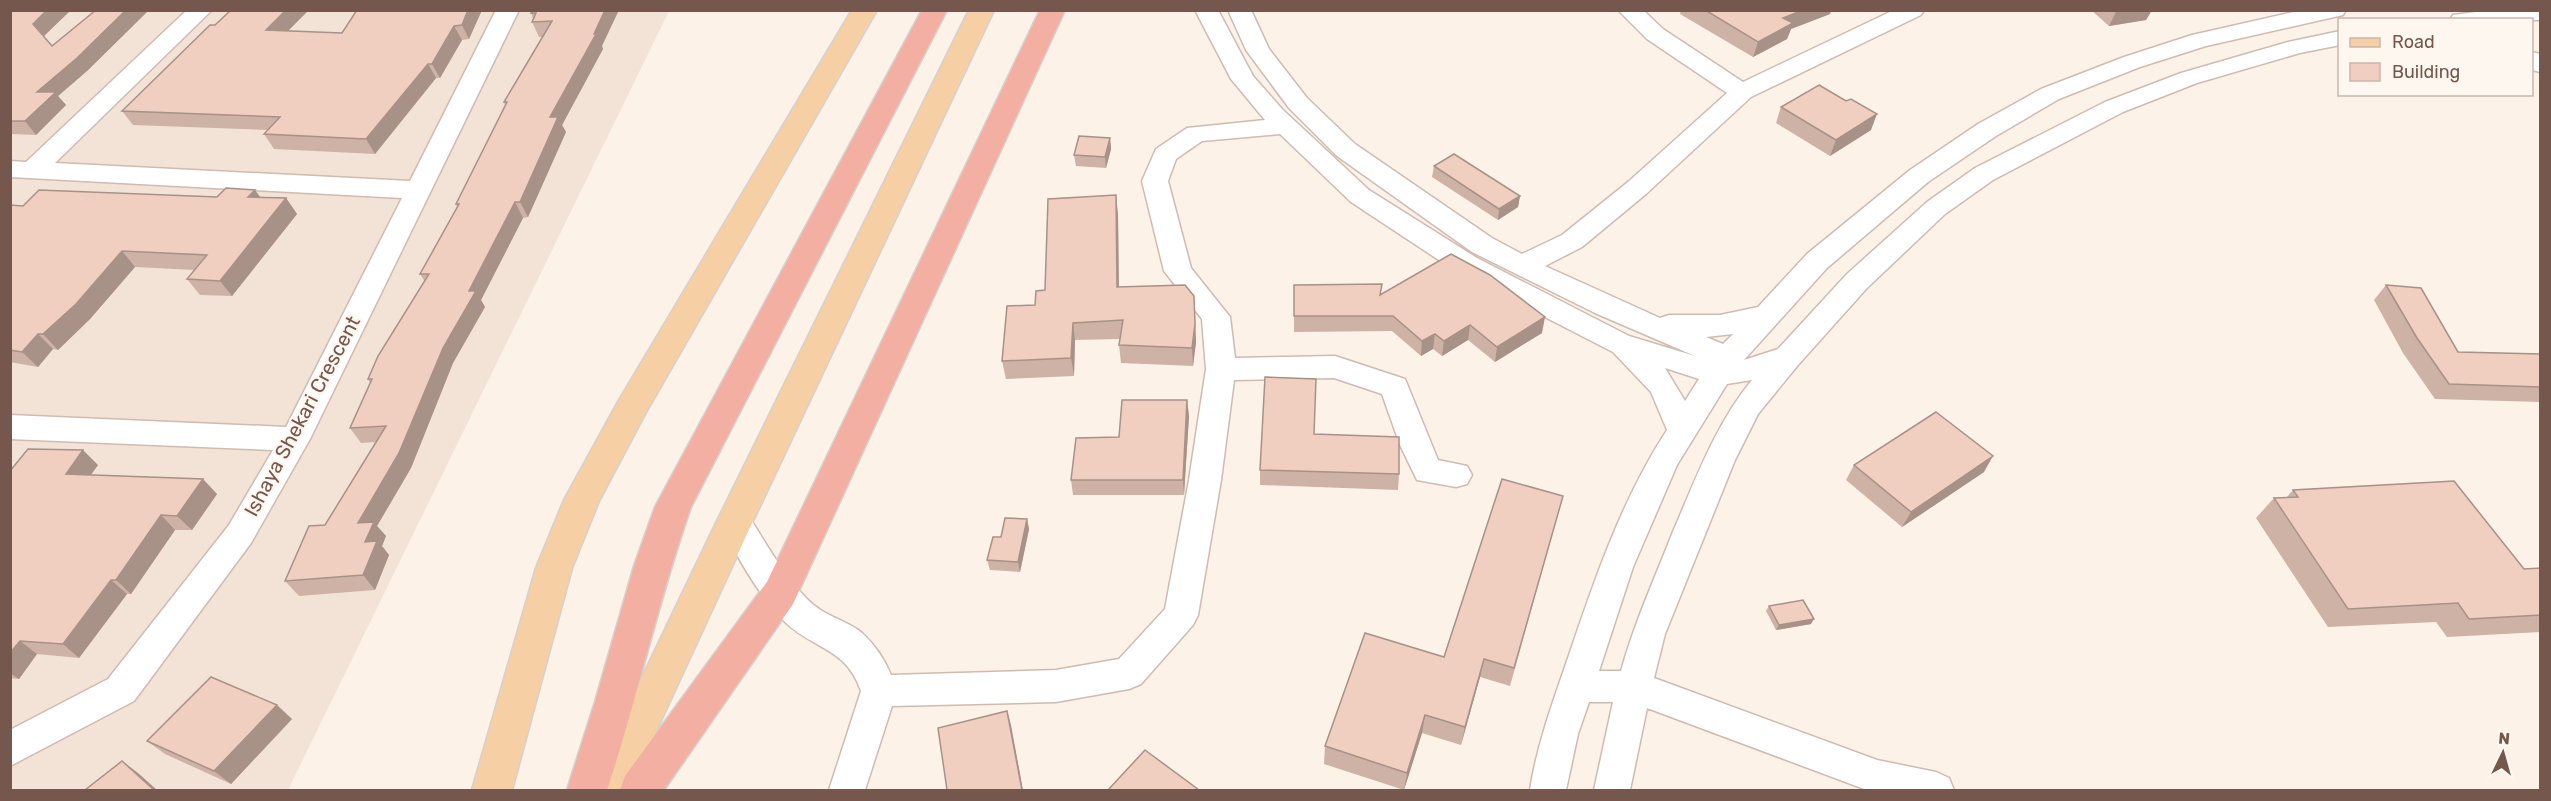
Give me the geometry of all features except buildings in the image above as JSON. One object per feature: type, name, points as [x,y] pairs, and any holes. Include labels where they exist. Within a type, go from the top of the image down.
[{"type":"highway","points":[[587,790],[615,702],[646,585],[673,507],[935,10]]},
{"type":"highway","points":[[640,790],[780,593],[1053,10]]},
{"type":"main road","points":[[492,790],[554,568],[582,500],[631,409],[865,10]]},
{"type":"main road","points":[[608,790],[735,520],[982,10]]},
{"type":"street","points":[[21,170],[201,10]]},
{"type":"street","name":"Ishaya Shekari Crescent","points":[[10,749],[121,690],[240,534],[295,439],[508,10]]},
{"type":"street","points":[[1206,10],[1243,79],[1285,126],[1360,196],[1457,259],[1619,343],[1727,368],[1756,369],[1788,357]]},
{"type":"street","points":[[1239,10],[1258,50],[1298,103],[1346,150],[1482,245],[1643,322],[1727,368],[1747,407]]},
{"type":"street","points":[[1629,10],[1655,34],[1742,92]]},
{"type":"street","points":[[1522,266],[1572,241],[1637,188],[1742,92],[1913,10]]},
{"type":"street","points":[[1548,790],[1560,734],[1616,567],[1663,461],[1682,430],[1727,368],[1769,314],[1817,261],[1919,176],[1987,130],[2050,94],[2132,62],[2200,40],[2335,10]]},
{"type":"street","points":[[2471,17],[2541,13]]},
{"type":"street","points":[[1612,790],[1648,634],[1714,471],[1747,407],[1788,357],[1857,281],[1936,208],[1984,174],[2114,106],[2189,78],[2296,47],[2338,38]]},
{"type":"street","points":[[879,691],[1056,686],[1129,673],[1180,615],[1205,480],[1221,369],[1216,317],[1178,271],[1155,182],[1165,155],[1196,134],[1285,126]]},
{"type":"street","points":[[21,170],[418,190]]},
{"type":"street","points":[[1568,288],[1572,241]]},
{"type":"street","points":[[1643,322],[1688,328],[1713,327],[1740,324],[1769,314]]},
{"type":"street","points":[[1619,343],[1661,382],[1671,400],[1682,430]]},
{"type":"street","points":[[1221,369],[1335,367],[1394,387],[1415,445],[1428,471],[1456,475]]},
{"type":"street","points":[[10,427],[295,439]]},
{"type":"street","points":[[735,520],[780,593],[797,612],[818,628],[849,643],[872,671],[879,691],[847,790]]},
{"type":"street","points":[[1575,686],[1634,687],[1877,784],[1936,790]]},
{"type":"shaded area","points":[[10,11],[669,11],[288,790],[11,790]]}]
